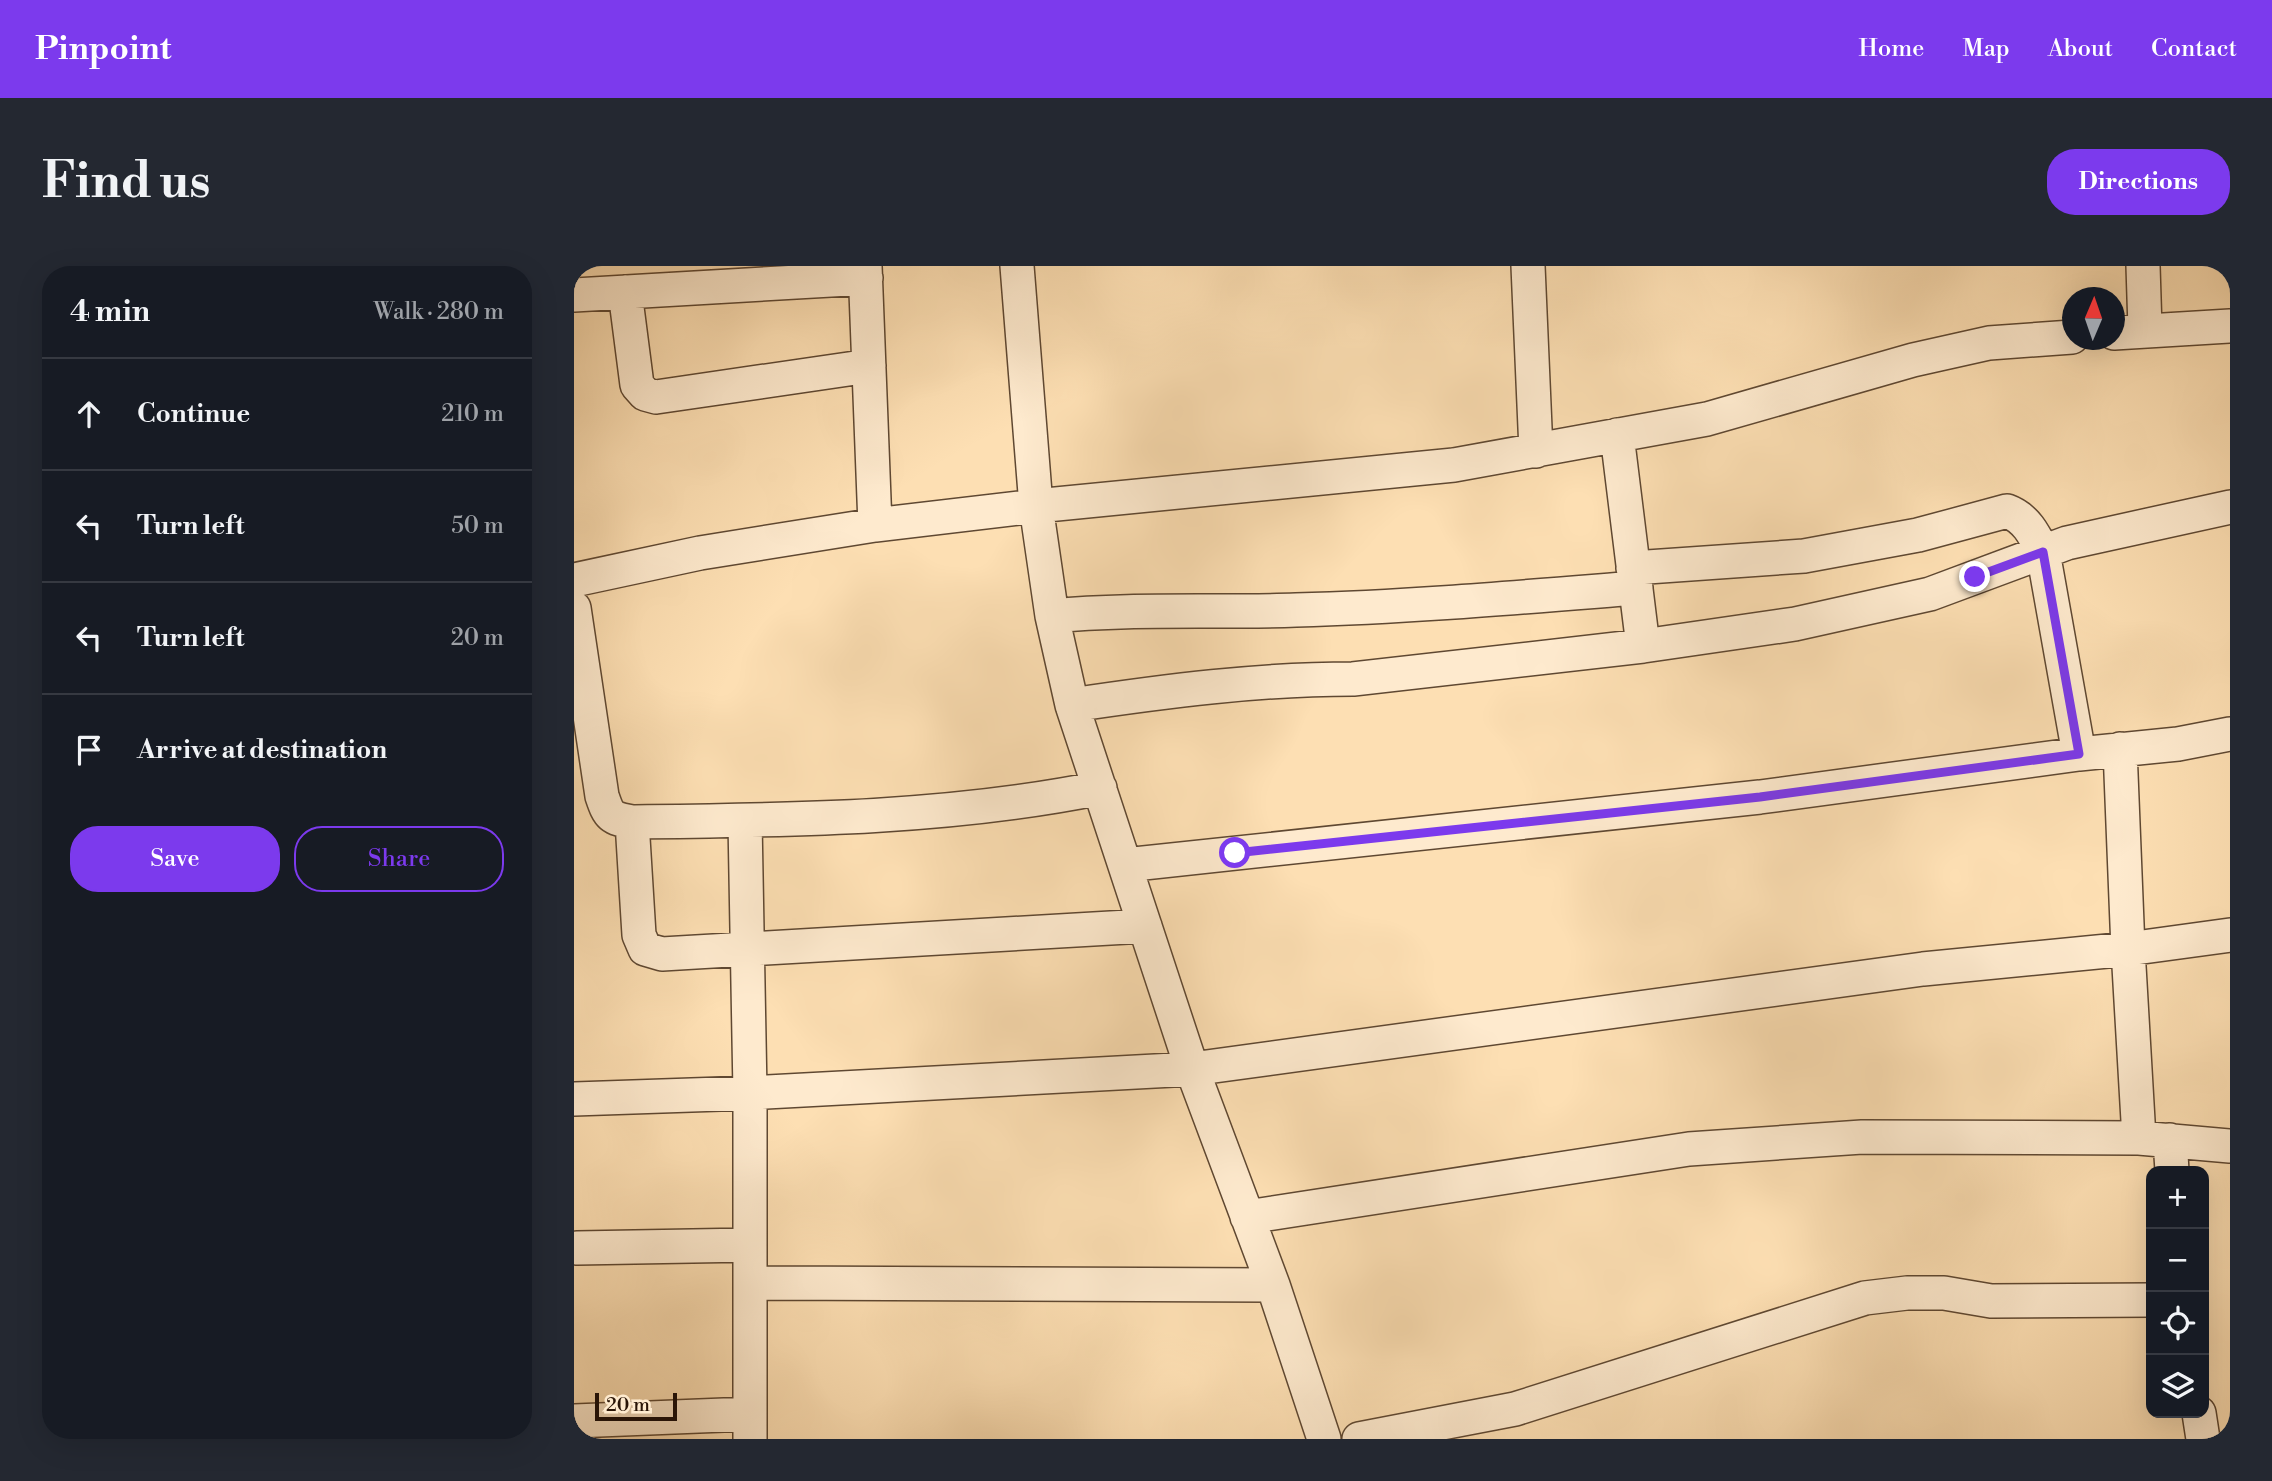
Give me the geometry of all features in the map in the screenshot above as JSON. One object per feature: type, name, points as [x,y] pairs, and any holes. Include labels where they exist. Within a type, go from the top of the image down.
[{"type":"street","points":[[1017,266],[1037,506],[1052,616],[1072,705],[1192,1069],[1273,1285],[1324,1439]]},
{"type":"street","points":[[1528,266],[1536,451]]},
{"type":"street","points":[[2143,266],[2129,331],[2230,326]]},
{"type":"street","points":[[574,295],[866,272],[875,525]]},
{"type":"street","points":[[625,292],[637,385],[645,394],[656,397],[869,366]]},
{"type":"street","points":[[574,580],[700,553],[875,525],[1037,506],[1454,466],[1707,419],[1913,360],[1989,343],[2062,338]]},
{"type":"street","points":[[1617,435],[1643,646]]},
{"type":"street","points":[[1072,705],[1184,689],[1306,679],[1353,679],[1643,646],[1795,624],[1930,594],[2067,543],[2230,507]]},
{"type":"street","points":[[1052,616],[1095,612],[1314,610],[1634,578],[1804,556],[1918,535],[2007,511],[2016,515],[2030,528],[2043,552],[2079,754]]},
{"type":"street","points":[[574,608],[585,759],[607,811],[614,819],[632,822],[746,821],[912,813],[1049,798],[1100,788]]},
{"type":"street","points":[[1125,865],[1760,797],[2079,754],[2178,744],[2230,734]]},
{"type":"street","points":[[2120,749],[2128,949],[2160,1150]]},
{"type":"street","points":[[574,1421],[749,1426],[751,1283],[746,821]]},
{"type":"street","points":[[632,822],[639,935],[645,949],[662,954],[1145,926]]},
{"type":"street","points":[[574,1099],[750,1093],[1192,1069],[1909,971],[2128,949],[2230,935]]},
{"type":"street","points":[[1247,1217],[1689,1149],[1862,1137],[2160,1150],[2230,1146]]},
{"type":"street","points":[[577,1248],[750,1245]]},
{"type":"street","points":[[751,1283],[1273,1285]]},
{"type":"street","points":[[1359,1439],[1516,1409],[1865,1298],[1907,1293],[1944,1293],[1992,1301],[2146,1300]]},
{"type":"street","points":[[2200,1418],[2203,1439]]},
{"type":"route","points":[[1235,853],[1760,797],[2079,754],[2043,552],[1975,577]]}]
